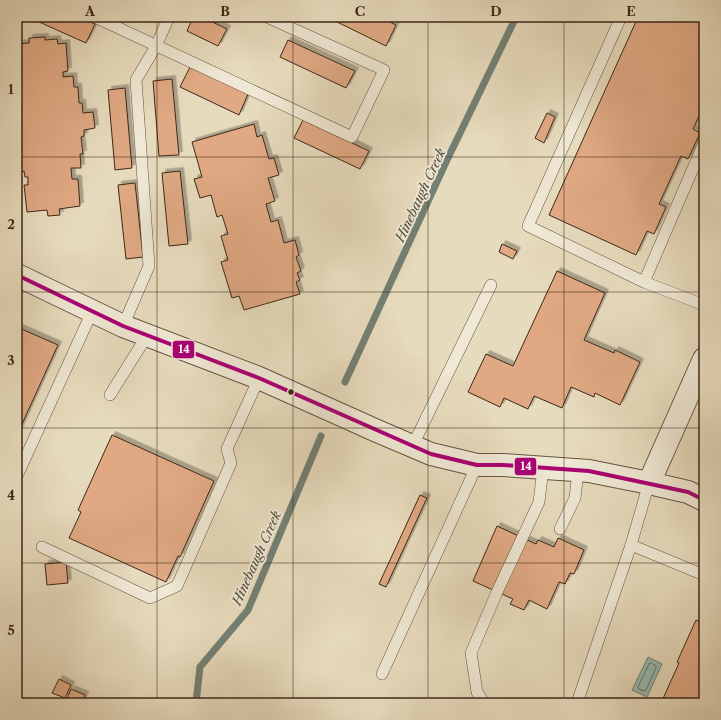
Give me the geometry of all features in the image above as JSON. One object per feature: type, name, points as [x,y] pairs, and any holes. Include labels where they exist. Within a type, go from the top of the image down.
[{"type":"street","points":[[17,275],[123,326],[148,334],[259,378],[412,447],[431,454],[478,465],[503,465],[589,471],[688,492],[704,500]]},
{"type":"street","points":[[649,483],[704,359]]},
{"type":"lane","points":[[94,17],[352,137],[384,70],[267,17]]},
{"type":"lane","points":[[123,326],[149,266],[136,80],[156,46],[169,17]]},
{"type":"lane","points":[[621,17],[528,226],[644,282],[704,305]]},
{"type":"lane","points":[[644,282],[704,143]]},
{"type":"lane","points":[[412,447],[491,285]]},
{"type":"lane","points":[[17,476],[92,312]]},
{"type":"lane","points":[[110,395],[148,334]]},
{"type":"lane","points":[[42,547],[150,598],[177,586],[232,463],[228,449],[259,378]]},
{"type":"lane","points":[[382,674],[478,465]]},
{"type":"lane","points":[[484,703],[477,692],[471,653],[497,592],[539,502],[543,468]]},
{"type":"lane","points":[[560,529],[575,498],[578,471]]},
{"type":"lane","points":[[577,703],[631,544],[649,483]]},
{"type":"lane","points":[[631,544],[704,575]]},
{"type":"water","points":[[648,657],[662,664],[647,697],[632,690]]},
{"type":"building","points":[[28,17],[79,17],[95,24],[86,43]]},
{"type":"building","points":[[193,17],[202,17],[227,29],[218,46],[187,31]]},
{"type":"building","points":[[380,17],[396,25],[386,46],[329,18]]},
{"type":"building","points":[[638,17],[704,17],[704,105],[693,129],[700,133],[688,159],[681,156],[659,204],[666,207],[654,234],[647,231],[636,255],[549,215]]},
{"type":"building","points":[[45,37],[45,40],[57,39],[58,44],[66,43],[68,71],[63,72],[63,77],[73,76],[74,87],[78,87],[79,103],[82,103],[83,113],[93,112],[95,128],[84,130],[84,136],[81,137],[83,154],[80,154],[81,168],[71,168],[72,179],[78,179],[80,206],[59,209],[60,215],[48,216],[47,210],[27,212],[24,185],[28,185],[28,177],[25,177],[24,171],[22,172],[20,160],[17,159],[17,44],[29,43],[29,38]]},
{"type":"building","points":[[288,40],[355,71],[346,88],[280,57]]},
{"type":"building","points":[[190,67],[248,94],[239,115],[180,87]]},
{"type":"building","points":[[172,79],[179,155],[159,156],[153,81]]},
{"type":"building","points":[[125,88],[132,168],[115,170],[108,90]]},
{"type":"building","points":[[547,113],[555,117],[544,143],[535,138]]},
{"type":"building","points":[[303,120],[369,151],[360,169],[294,138]]},
{"type":"building","points":[[254,124],[257,137],[262,135],[269,159],[274,158],[279,175],[268,178],[275,201],[266,204],[271,222],[278,220],[284,243],[295,240],[299,255],[296,257],[301,271],[297,273],[300,280],[296,282],[300,294],[244,310],[239,296],[232,298],[221,262],[228,260],[221,236],[228,234],[222,215],[217,217],[211,195],[200,198],[194,179],[202,177],[192,142]]},
{"type":"building","points":[[180,171],[188,244],[169,246],[162,173]]},
{"type":"building","points":[[135,183],[143,257],[126,259],[118,185]]},
{"type":"building","points":[[502,244],[517,251],[513,259],[499,252]]},
{"type":"building","points":[[557,271],[605,293],[584,340],[614,353],[615,350],[640,362],[620,405],[595,393],[594,397],[571,387],[562,408],[534,396],[528,409],[504,398],[500,407],[468,392],[486,354],[513,366]]},
{"type":"building","points":[[17,327],[58,345],[17,435]]},
{"type":"building","points":[[112,435],[214,481],[180,557],[178,556],[166,582],[69,538],[81,512],[78,510]]},
{"type":"building","points":[[420,495],[427,498],[386,587],[379,584]]},
{"type":"building","points":[[497,526],[536,544],[538,540],[554,547],[558,538],[584,550],[574,574],[570,573],[565,584],[559,582],[547,609],[529,600],[524,610],[510,604],[513,599],[473,581]]},
{"type":"building","points":[[66,562],[68,583],[47,585],[45,564]]},
{"type":"building","points":[[696,620],[704,624],[704,703],[661,703],[679,663],[677,662]]},
{"type":"building","points":[[59,679],[71,685],[65,698],[52,693]]},
{"type":"building","points":[[71,689],[85,695],[82,703],[65,703]]},
{"type":"waterway","name":"Hinebaugh Creek","points":[[345,382],[447,160],[516,17]]},
{"type":"waterway","name":"Hinebaugh Creek","points":[[196,703],[200,667],[248,610],[321,436]]},
{"type":"transit line","name":"14","points":[[17,275],[123,326],[259,378],[431,454],[477,465],[503,465],[589,471],[688,492],[704,500]]}]
